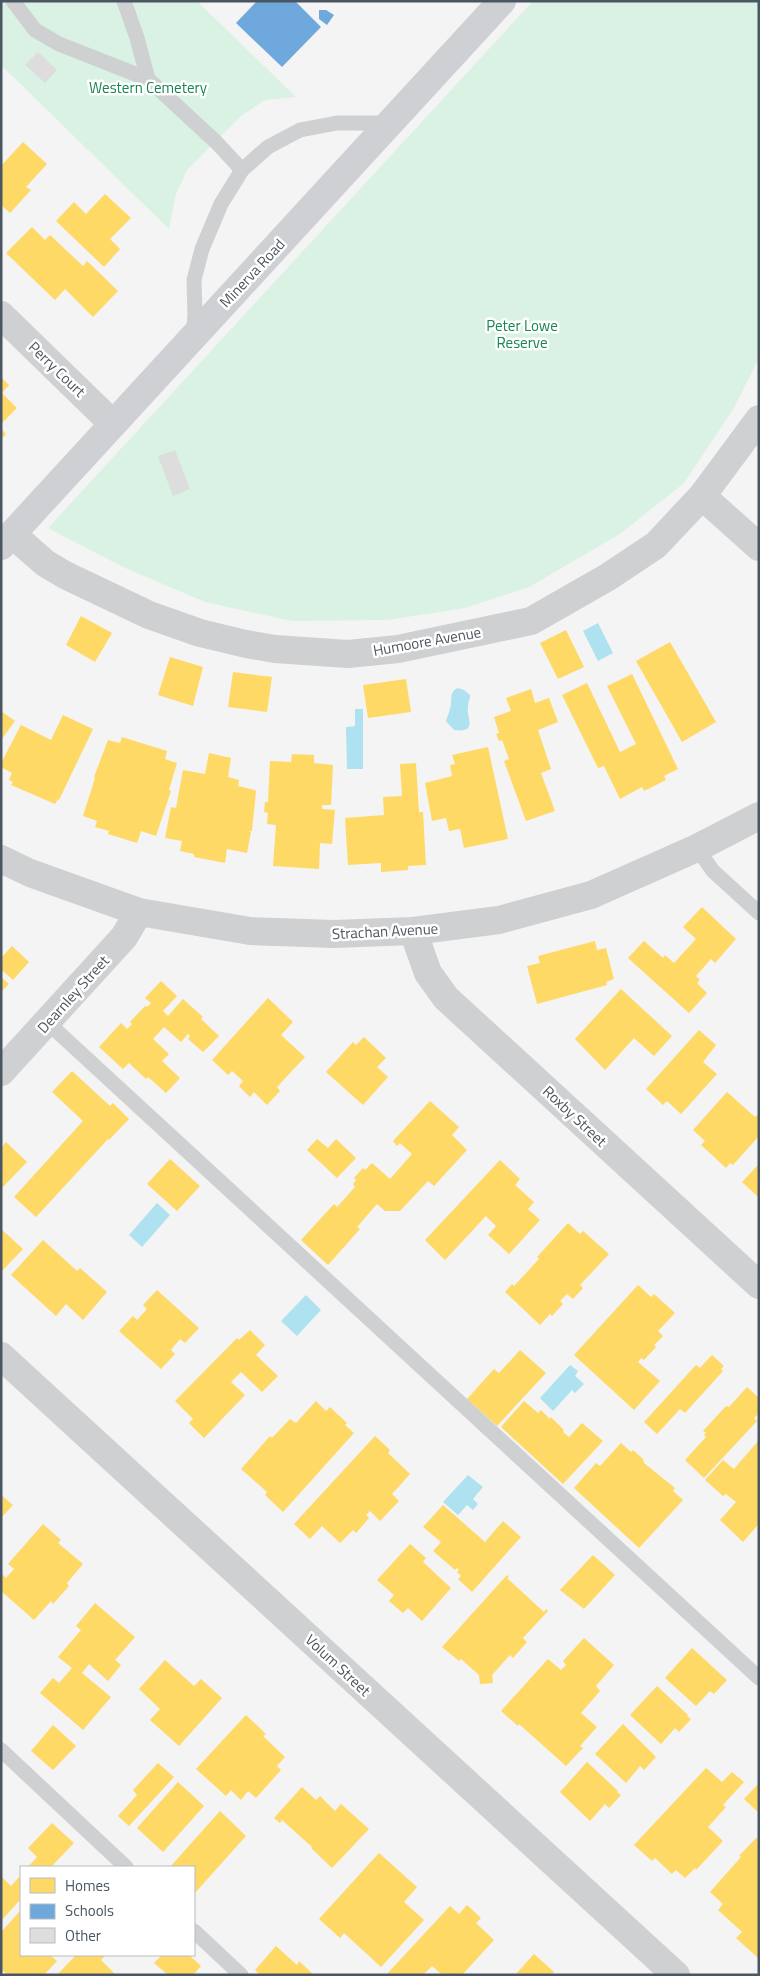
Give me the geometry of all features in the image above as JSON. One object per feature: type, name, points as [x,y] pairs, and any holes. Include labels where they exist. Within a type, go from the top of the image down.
[{"type":"street","name":"Minerva Road","points":[[7,540],[502,1]]},
{"type":"street","name":"Perry Court","points":[[1,315],[113,424]]},
{"type":"street","name":"Humoore Avenue","points":[[7,540],[65,575],[104,594],[166,621],[200,633],[275,649],[348,654],[398,650],[531,621],[608,576],[656,544],[702,496],[759,419]]},
{"type":"street","points":[[702,496],[759,547]]},
{"type":"street","name":"Strachan Avenue","points":[[1,859],[30,873],[139,912],[250,930],[334,934],[413,931],[499,920],[591,895],[698,848],[759,816]]},
{"type":"street","name":"Dearnley Street","points":[[1,1072],[124,937],[139,912]]},
{"type":"street","name":"Roxby Street","points":[[413,931],[428,973],[446,998],[759,1285]]},
{"type":"street","name":"Volum Street","points":[[1,1356],[676,1975]]},
{"type":"lane","points":[[13,1],[36,30],[59,44],[148,80],[216,142],[242,170]]},
{"type":"lane","points":[[124,1],[137,38],[148,80]]},
{"type":"lane","points":[[192,338],[195,315],[194,280],[202,249],[221,204],[242,170],[268,147],[300,130],[337,123],[390,123]]},
{"type":"lane","points":[[698,848],[713,871],[759,913]]},
{"type":"lane","points":[[47,1022],[759,1678]]},
{"type":"lane","points":[[1,1750],[125,1866]]},
{"type":"lane","points":[[195,1932],[240,1975]]},
{"type":"green space","name":"Western Cemetery","points":[[1,1],[197,1],[296,97],[265,100],[241,116],[187,170],[176,194],[169,229],[1,65]]},
{"type":"green space","name":"Peter Lowe Reserve","points":[[533,1],[759,1],[759,358],[734,408],[684,483],[620,534],[529,587],[465,608],[387,620],[292,621],[205,602],[123,567],[48,528]]},
{"type":"water","points":[[598,623],[613,653],[598,661],[583,631]]},
{"type":"water","points":[[458,688],[470,695],[468,711],[470,724],[466,729],[454,730],[446,721],[451,706],[452,694]]},
{"type":"water","points":[[355,709],[363,709],[363,769],[347,769],[346,727],[355,726]]},
{"type":"water","points":[[157,1203],[170,1215],[142,1247],[129,1235]]},
{"type":"water","points":[[306,1295],[321,1310],[297,1336],[281,1321]]},
{"type":"water","points":[[570,1365],[578,1371],[575,1376],[584,1384],[575,1393],[572,1390],[553,1411],[540,1398]]},
{"type":"water","points":[[468,1475],[483,1487],[473,1499],[478,1504],[473,1510],[467,1505],[458,1515],[443,1502]]},
{"type":"building: Homes","points":[[23,142],[47,164],[26,187],[31,190],[10,213],[1,205],[1,166]]},
{"type":"building: Homes","points":[[105,194],[131,218],[110,239],[120,249],[104,267],[56,221],[74,202],[86,214]]},
{"type":"building: Homes","points":[[32,227],[45,240],[50,235],[83,266],[87,261],[118,291],[93,317],[65,289],[55,300],[6,253]]},
{"type":"building: Homes","points":[[1,377],[9,385],[2,393],[17,408],[1,424]]},
{"type":"building: Homes","points":[[1,429],[6,434],[1,439]]},
{"type":"building: Homes","points":[[81,616],[112,633],[95,662],[66,645]]},
{"type":"building: Homes","points":[[566,630],[584,667],[558,679],[540,643]]},
{"type":"building: Homes","points":[[670,642],[716,722],[682,742],[636,661]]},
{"type":"building: Homes","points":[[170,657],[203,667],[193,706],[158,695]]},
{"type":"building: Homes","points":[[233,672],[272,677],[267,712],[228,707]]},
{"type":"building: Homes","points":[[632,674],[678,769],[664,776],[666,780],[644,791],[642,787],[620,799],[604,766],[598,768],[562,695],[587,683],[620,752],[636,744],[607,686]]},
{"type":"building: Homes","points":[[406,679],[411,712],[368,718],[363,685]]},
{"type":"building: Homes","points":[[531,689],[535,703],[549,698],[558,722],[538,730],[551,769],[541,773],[555,811],[526,821],[504,761],[509,759],[502,740],[499,741],[496,734],[499,733],[494,717],[511,711],[506,698]]},
{"type":"building: Homes","points":[[1,711],[15,721],[1,740]]},
{"type":"building: Homes","points":[[63,715],[93,729],[59,800],[55,804],[11,785],[13,782],[9,780],[12,773],[1,767],[1,763],[21,725],[51,740]]},
{"type":"building: Homes","points":[[122,737],[167,751],[165,759],[177,763],[169,790],[171,791],[156,836],[141,831],[137,843],[108,834],[109,831],[95,827],[97,821],[83,816],[94,777],[108,740],[120,743]]},
{"type":"building: Homes","points":[[488,747],[508,839],[464,848],[460,829],[449,831],[446,818],[432,821],[425,783],[452,776],[450,765],[455,764],[452,755]]},
{"type":"building: Homes","points":[[209,753],[231,758],[228,777],[239,780],[238,786],[256,791],[252,831],[248,832],[251,832],[247,853],[227,849],[225,863],[194,857],[194,854],[180,851],[182,841],[165,838],[171,807],[176,808],[183,770],[205,774]]},
{"type":"building: Homes","points":[[292,754],[314,755],[314,763],[333,765],[331,805],[322,805],[322,809],[335,810],[332,844],[320,843],[319,869],[273,866],[276,825],[267,824],[268,813],[264,812],[265,802],[268,802],[270,761],[291,762]]},
{"type":"building: Homes","points":[[416,763],[419,812],[423,812],[426,865],[408,866],[408,870],[381,872],[381,863],[348,865],[345,818],[384,815],[383,797],[402,796],[400,764]]},
{"type":"building: Homes","points":[[702,907],[736,939],[715,963],[711,959],[696,976],[700,980],[697,983],[707,993],[689,1013],[628,958],[644,941],[663,958],[665,955],[674,963],[696,939],[683,927]]},
{"type":"building: Homes","points":[[595,941],[597,950],[606,948],[614,979],[606,982],[607,985],[537,1004],[527,966],[540,963],[538,956]]},
{"type":"building: Homes","points":[[12,946],[29,962],[13,980],[3,971],[1,973],[1,958]]},
{"type":"building: Homes","points":[[1,977],[9,984],[1,992]]},
{"type":"building: Homes","points":[[161,981],[177,996],[163,1011],[168,1016],[183,999],[203,1017],[201,1019],[219,1036],[203,1052],[188,1039],[190,1036],[188,1034],[181,1042],[164,1027],[153,1039],[169,1054],[162,1061],[180,1078],[166,1093],[148,1077],[146,1079],[129,1063],[123,1069],[99,1047],[121,1023],[127,1029],[132,1024],[130,1022],[145,1006],[147,1007],[151,1003],[145,998]]},
{"type":"building: Homes","points":[[621,989],[672,1036],[654,1056],[634,1038],[605,1070],[575,1039]]},
{"type":"building: Homes","points":[[268,998],[293,1022],[281,1035],[305,1057],[277,1087],[280,1091],[267,1105],[254,1092],[250,1097],[239,1086],[243,1081],[232,1071],[228,1075],[212,1060]]},
{"type":"building: Homes","points":[[699,1030],[716,1045],[703,1062],[717,1074],[681,1114],[667,1101],[663,1105],[646,1089]]},
{"type":"building: Homes","points":[[364,1037],[386,1058],[377,1067],[388,1077],[363,1105],[326,1072],[353,1042],[356,1045]]},
{"type":"building: Homes","points":[[72,1071],[110,1106],[113,1103],[129,1119],[36,1217],[14,1197],[83,1121],[52,1092]]},
{"type":"building: Homes","points":[[727,1092],[755,1117],[757,1115],[759,1117],[759,1136],[733,1165],[730,1163],[726,1168],[701,1145],[705,1141],[693,1130]]},
{"type":"building: Homes","points":[[430,1101],[459,1127],[452,1135],[467,1150],[434,1186],[428,1181],[400,1211],[385,1211],[377,1204],[357,1227],[360,1229],[328,1265],[301,1240],[334,1204],[337,1207],[355,1187],[353,1184],[356,1180],[354,1178],[363,1168],[365,1170],[372,1163],[390,1179],[412,1154],[400,1143],[397,1146],[393,1141]]},
{"type":"building: Homes","points":[[317,1139],[328,1148],[336,1139],[356,1158],[337,1178],[307,1150]]},
{"type":"building: Homes","points":[[6,1142],[27,1162],[1,1189],[1,1148]]},
{"type":"building: Homes","points":[[170,1159],[200,1186],[177,1211],[147,1184]]},
{"type":"building: Homes","points":[[500,1160],[520,1179],[515,1185],[534,1202],[528,1209],[540,1220],[509,1254],[488,1235],[496,1226],[486,1216],[445,1260],[425,1240]]},
{"type":"building: Homes","points":[[759,1164],[759,1194],[757,1196],[742,1182]]},
{"type":"building: Homes","points":[[568,1223],[580,1234],[583,1231],[609,1254],[580,1285],[583,1288],[573,1299],[567,1294],[560,1301],[563,1304],[540,1325],[505,1292],[512,1284],[514,1286],[539,1259],[537,1257]]},
{"type":"building: Homes","points":[[1,1229],[23,1249],[1,1272]]},
{"type":"building: Homes","points":[[43,1240],[77,1271],[80,1268],[107,1292],[83,1320],[66,1304],[56,1316],[11,1275]]},
{"type":"building: Homes","points":[[638,1285],[651,1297],[654,1294],[675,1313],[658,1331],[663,1336],[654,1345],[656,1347],[644,1360],[641,1358],[638,1362],[660,1381],[634,1410],[574,1355]]},
{"type":"building: Homes","points":[[157,1290],[199,1328],[185,1343],[180,1339],[171,1350],[175,1354],[161,1369],[119,1331],[133,1316],[137,1320],[147,1309],[143,1305]]},
{"type":"building: Homes","points":[[250,1330],[265,1345],[256,1355],[278,1376],[262,1392],[241,1372],[231,1382],[245,1395],[204,1438],[189,1423],[193,1419],[175,1401],[237,1338],[239,1340]]},
{"type":"building: Homes","points":[[520,1350],[546,1373],[497,1426],[467,1399],[494,1369],[499,1373]]},
{"type":"building: Homes","points":[[712,1355],[724,1366],[721,1369],[723,1371],[685,1413],[680,1409],[657,1434],[644,1422],[696,1365],[700,1368]]},
{"type":"building: Homes","points":[[747,1387],[759,1398],[759,1413],[754,1418],[757,1421],[704,1478],[685,1460],[706,1437],[704,1435],[706,1433],[703,1431]]},
{"type":"building: Homes","points":[[316,1401],[326,1411],[330,1407],[347,1423],[345,1425],[354,1433],[283,1512],[265,1495],[267,1492],[241,1469],[270,1436],[272,1438],[290,1419],[296,1423]]},
{"type":"building: Homes","points":[[524,1401],[538,1413],[541,1410],[550,1419],[551,1417],[569,1437],[582,1423],[603,1441],[563,1484],[501,1427]]},
{"type":"building: Homes","points":[[375,1436],[390,1450],[388,1453],[410,1474],[392,1494],[399,1501],[380,1521],[370,1511],[366,1515],[369,1518],[356,1533],[353,1530],[340,1543],[322,1526],[310,1539],[294,1524]]},
{"type":"building: Homes","points":[[759,1440],[759,1528],[757,1526],[743,1542],[720,1520],[736,1502],[726,1494],[723,1496],[705,1480],[723,1460],[734,1469]]},
{"type":"building: Homes","points":[[621,1443],[631,1452],[633,1450],[643,1459],[644,1463],[675,1488],[673,1491],[683,1500],[639,1548],[574,1488],[596,1463],[600,1466]]},
{"type":"building: Homes","points":[[1,1495],[13,1505],[1,1518]]},
{"type":"building: Homes","points":[[443,1505],[485,1542],[503,1521],[521,1537],[472,1592],[458,1579],[461,1576],[457,1572],[459,1570],[457,1568],[455,1570],[433,1551],[441,1542],[423,1527]]},
{"type":"building: Homes","points":[[43,1524],[61,1540],[58,1543],[83,1564],[67,1583],[69,1586],[53,1604],[51,1601],[34,1620],[1,1591],[1,1573],[6,1578],[14,1569],[8,1564]]},
{"type":"building: Homes","points":[[410,1544],[426,1558],[423,1562],[451,1588],[422,1621],[408,1608],[403,1613],[389,1601],[394,1595],[377,1580]]},
{"type":"building: Homes","points":[[593,1555],[615,1575],[584,1609],[560,1590]]},
{"type":"building: Homes","points":[[507,1575],[509,1577],[507,1578],[544,1612],[546,1609],[548,1611],[523,1638],[527,1642],[513,1658],[510,1655],[492,1675],[493,1683],[480,1684],[479,1675],[461,1659],[459,1661],[442,1647]]},
{"type":"building: Homes","points":[[95,1603],[135,1637],[115,1660],[121,1665],[108,1681],[89,1664],[82,1673],[111,1697],[83,1730],[40,1693],[53,1678],[59,1683],[72,1668],[58,1657],[81,1630],[76,1626]]},
{"type":"building: Homes","points":[[584,1638],[614,1665],[596,1686],[600,1691],[581,1713],[597,1727],[580,1746],[583,1748],[566,1766],[519,1724],[518,1726],[501,1711],[548,1659],[561,1670],[566,1665],[563,1661]]},
{"type":"building: Homes","points":[[692,1648],[727,1680],[714,1694],[710,1691],[696,1706],[665,1678]]},
{"type":"building: Homes","points":[[165,1660],[194,1686],[201,1679],[222,1698],[179,1746],[150,1720],[160,1709],[139,1689]]},
{"type":"building: Homes","points":[[657,1686],[691,1719],[679,1732],[675,1728],[661,1744],[630,1715]]},
{"type":"building: Homes","points":[[246,1715],[266,1734],[263,1736],[285,1757],[277,1766],[281,1770],[256,1798],[248,1791],[241,1800],[231,1790],[226,1796],[196,1769]]},
{"type":"building: Homes","points":[[623,1724],[656,1757],[644,1770],[640,1766],[626,1783],[595,1754]]},
{"type":"building: Homes","points":[[53,1725],[76,1746],[53,1770],[31,1751]]},
{"type":"building: Homes","points":[[587,1762],[621,1795],[609,1808],[605,1804],[590,1821],[560,1792]]},
{"type":"building: Homes","points":[[158,1763],[174,1777],[129,1826],[118,1816],[137,1795],[133,1790]]},
{"type":"building: Homes","points":[[706,1768],[722,1782],[732,1772],[744,1782],[723,1805],[726,1807],[708,1827],[723,1841],[696,1870],[695,1868],[685,1878],[676,1870],[672,1874],[655,1858],[652,1861],[634,1845]]},
{"type":"building: Homes","points":[[178,1782],[204,1806],[163,1852],[137,1828]]},
{"type":"building: Homes","points":[[759,1783],[759,1813],[744,1799]]},
{"type":"building: Homes","points":[[302,1787],[316,1800],[320,1796],[335,1811],[341,1804],[369,1829],[332,1868],[282,1820],[280,1823],[274,1818]]},
{"type":"building: Homes","points":[[220,1811],[246,1836],[195,1893],[195,1866],[171,1866]]},
{"type":"building: Homes","points":[[52,1823],[74,1843],[52,1866],[29,1866],[37,1857],[28,1848]]},
{"type":"building: Homes","points":[[756,1838],[759,1839],[758,1958],[736,1938],[742,1932],[718,1910],[723,1904],[710,1892]]},
{"type":"building: Homes","points":[[379,1853],[417,1887],[404,1902],[424,1920],[381,1967],[344,1933],[340,1938],[319,1919]]},
{"type":"building: Homes","points":[[1,1876],[11,1886],[20,1876],[20,1900],[1,1921]]},
{"type":"building: Homes","points":[[467,1905],[481,1918],[476,1923],[494,1940],[462,1975],[442,1975],[432,1966],[423,1975],[386,1975],[450,1906],[459,1914]]},
{"type":"building: Homes","points":[[20,1911],[20,1956],[51,1956],[57,1961],[44,1975],[8,1975],[1,1971],[1,1932]]},
{"type":"building: Homes","points":[[276,1946],[297,1965],[299,1961],[314,1975],[260,1975],[255,1970]]},
{"type":"building: Homes","points":[[534,1954],[554,1972],[552,1975],[515,1975]]},
{"type":"building: Homes","points":[[75,1956],[105,1956],[101,1960],[116,1975],[57,1975]]},
{"type":"building: Homes","points":[[161,1956],[190,1956],[201,1966],[193,1975],[168,1975],[154,1963]]},
{"type":"building: Schools","points":[[257,1],[295,1],[321,27],[282,67],[236,23]]},
{"type":"building: Schools","points":[[319,10],[326,10],[334,15],[327,25],[319,19]]},
{"type":"building: Other","points":[[38,52],[57,70],[45,83],[25,65]]},
{"type":"building: Other","points":[[175,450],[190,489],[173,496],[158,456]]}]
